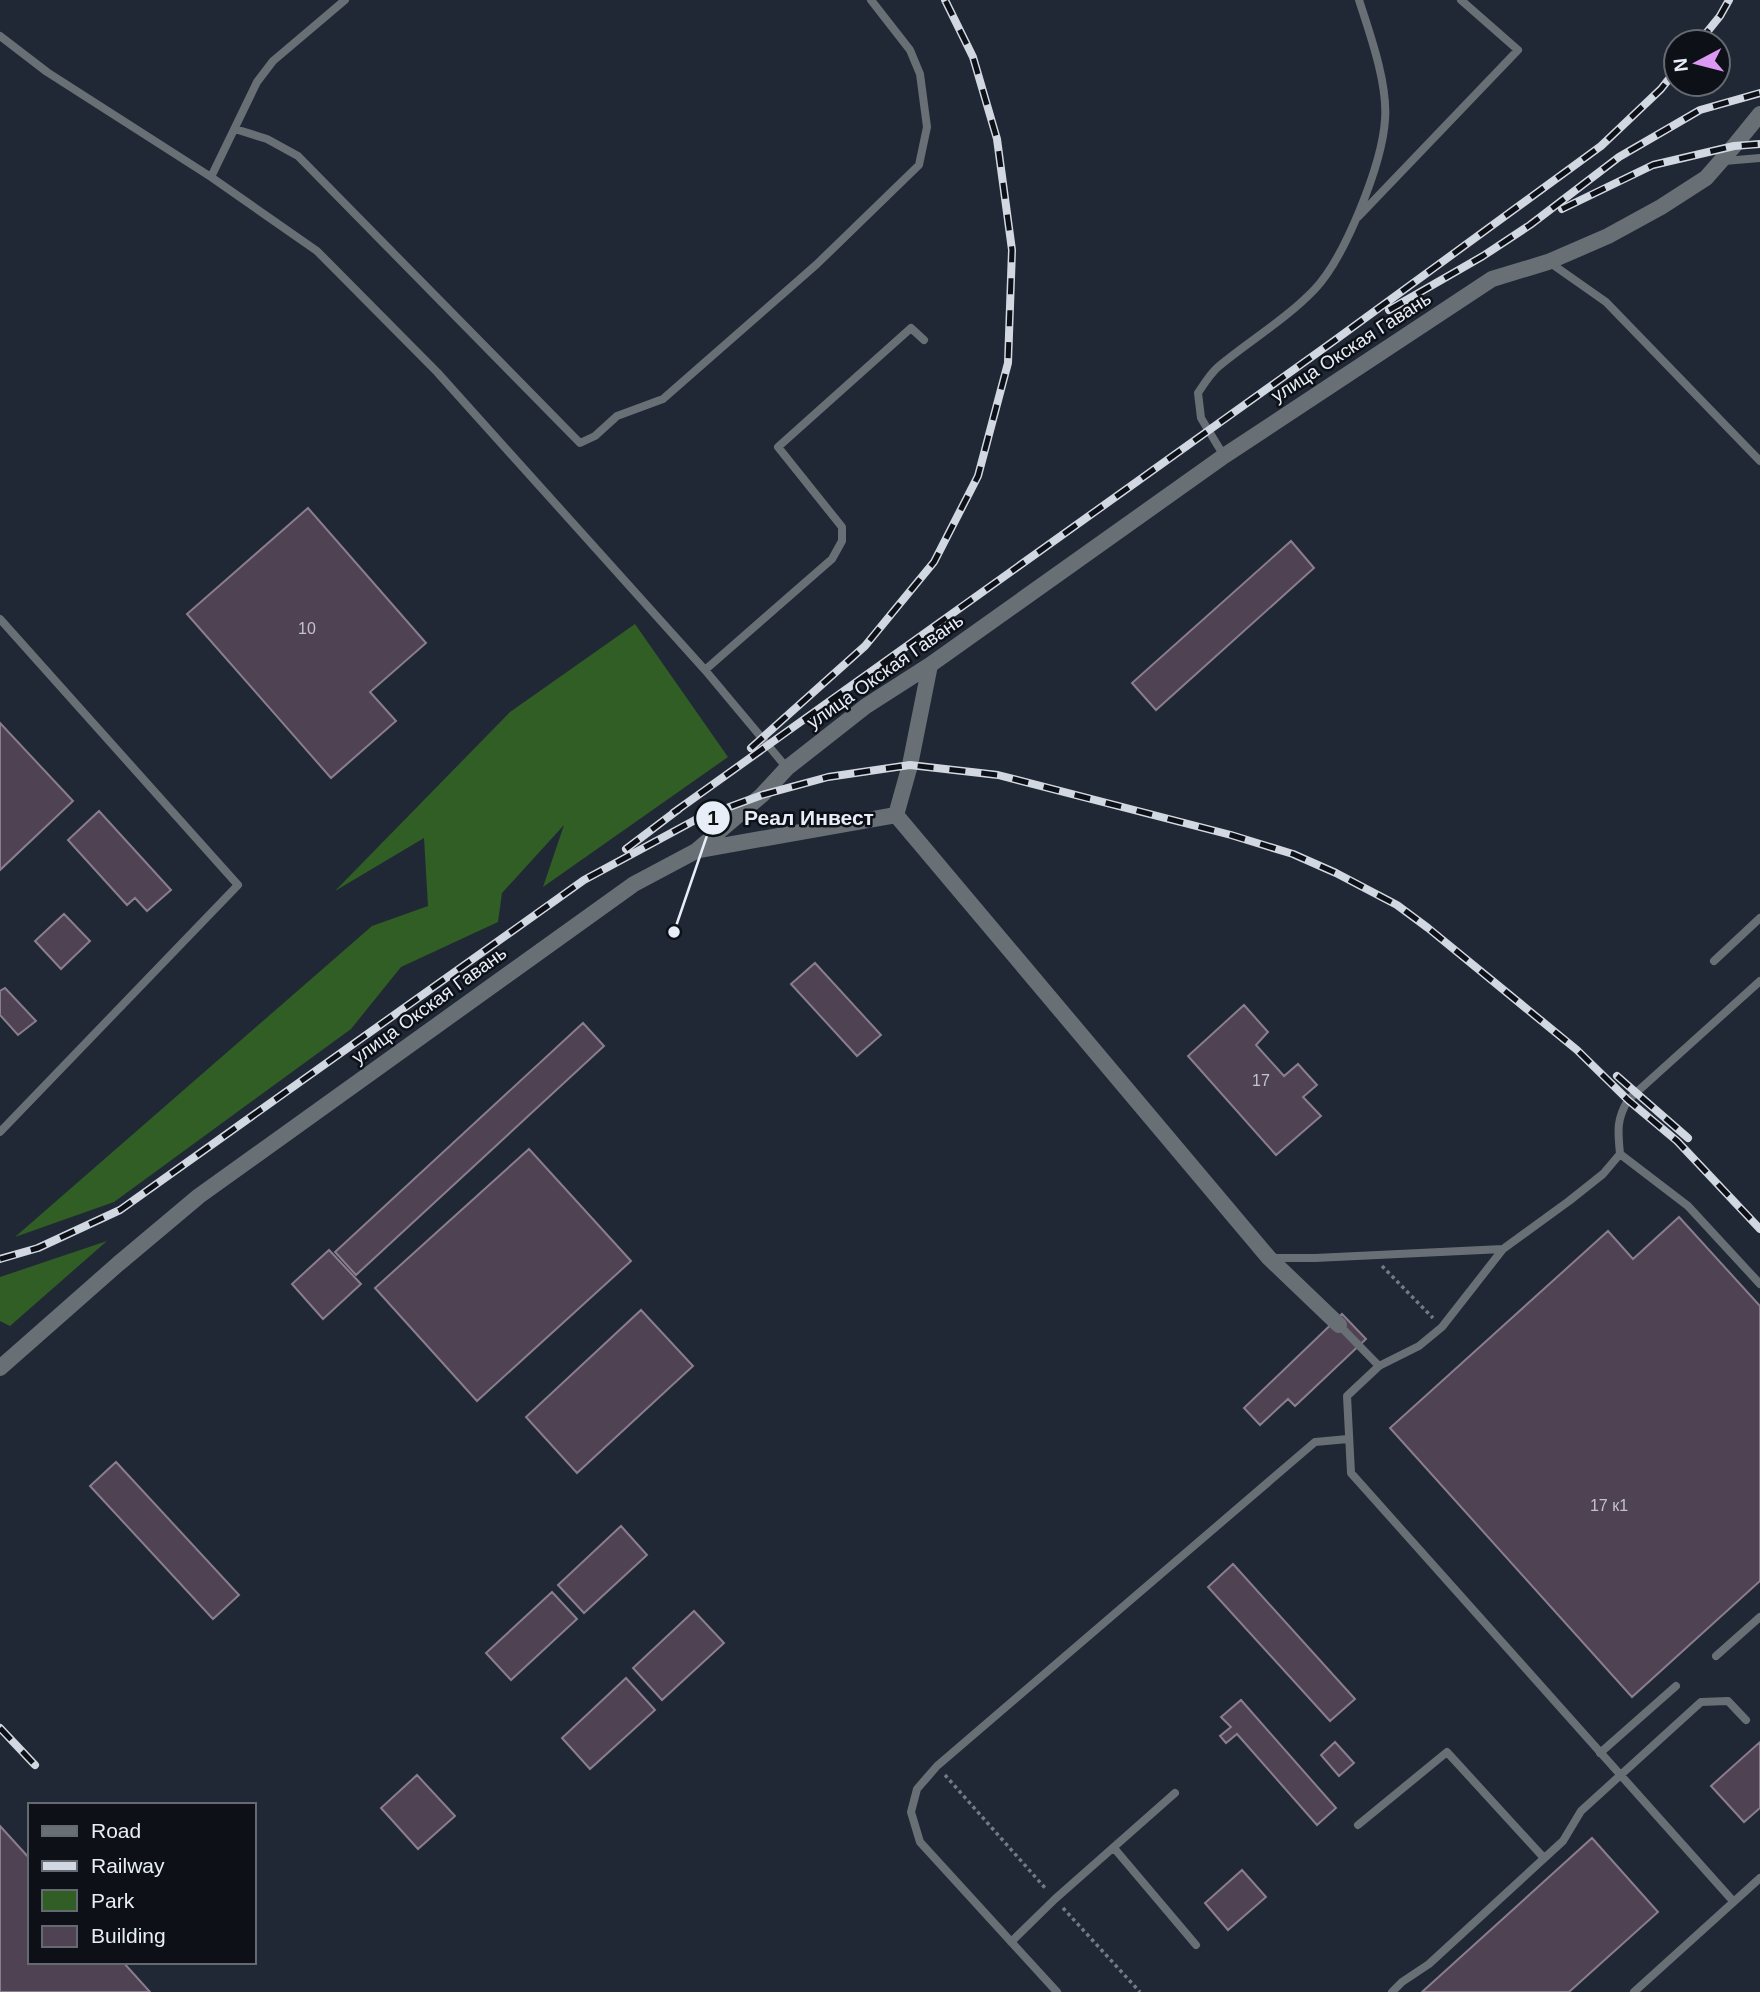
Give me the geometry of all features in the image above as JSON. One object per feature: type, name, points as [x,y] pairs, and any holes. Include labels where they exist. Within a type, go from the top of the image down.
[{"type":"street","name":"улица Окская Гавань","points":[[0,1368],[199,1196],[634,884],[696,851],[762,795],[787,768],[866,706],[930,666],[1224,456],[1492,279],[1548,262],[1608,236],[1706,178],[1760,114]]},
{"type":"street","points":[[896,816],[930,666]]},
{"type":"street","points":[[696,851],[896,816]]},
{"type":"street","points":[[896,816],[1269,1258],[1339,1325]]},
{"type":"lane","points":[[211,177],[257,82],[273,61],[345,0]]},
{"type":"lane","points":[[235,129],[267,139],[298,156],[580,443],[595,436],[617,416],[663,399],[817,264],[919,165],[927,127],[920,74],[910,50],[871,0]]},
{"type":"lane","points":[[1224,456],[1201,418],[1198,393],[1216,369],[1315,290],[1336,260],[1356,219],[1378,158],[1385,118],[1381,77],[1360,0]]},
{"type":"lane","points":[[1356,219],[1518,50],[1461,0]]},
{"type":"lane","points":[[0,36],[47,72],[211,177],[317,251],[437,372],[705,670],[787,768]]},
{"type":"lane","points":[[1721,161],[1760,158]]},
{"type":"lane","points":[[1548,262],[1606,302],[1760,461]]},
{"type":"lane","points":[[705,670],[832,559],[842,541],[842,527],[778,447],[912,328],[924,340]]},
{"type":"lane","points":[[0,619],[238,885],[0,1132]]},
{"type":"lane","points":[[1714,961],[1760,918]]},
{"type":"lane","points":[[1733,1902],[1351,1473],[1347,1396],[1378,1366],[1419,1346],[1442,1327],[1503,1249],[1603,1174],[1620,1154],[1620,1114],[1628,1100],[1760,981]]},
{"type":"lane","points":[[1620,1154],[1688,1206],[1760,1284]]},
{"type":"lane","points":[[1269,1258],[1503,1249]]},
{"type":"lane","points":[[1339,1325],[1378,1366]]},
{"type":"lane","points":[[1057,1992],[920,1842],[911,1812],[917,1789],[937,1766],[1315,1443],[1348,1439]]},
{"type":"lane","points":[[1716,1656],[1760,1617]]},
{"type":"lane","points":[[1600,1753],[1676,1686]]},
{"type":"lane","points":[[1392,1992],[1429,1964],[1563,1841],[1581,1811],[1701,1702],[1728,1701],[1746,1720]]},
{"type":"lane","points":[[1358,1825],[1447,1752],[1544,1858]]},
{"type":"lane","points":[[1011,1942],[1055,1899],[1175,1793]]},
{"type":"lane","points":[[1114,1848],[1196,1945]]},
{"type":"lane","points":[[1633,1992],[1760,1878]]},
{"type":"path","points":[[1370,1255],[1442,1327]]},
{"type":"path","points":[[937,1766],[1140,1992]]},
{"type":"green space","points":[[635,624],[728,757],[543,887],[564,825],[502,893],[498,922],[401,967],[351,1029],[114,1202],[15,1237],[372,926],[428,906],[424,838],[335,891],[510,712]]},
{"type":"green space","points":[[107,1241],[10,1326],[0,1321],[0,1277]]},
{"type":"building","points":[[308,508],[426,643],[370,692],[396,721],[331,778],[187,614]]},
{"type":"building","points":[[1291,541],[1314,568],[1156,710],[1132,683]]},
{"type":"building","points":[[0,723],[73,801],[0,870]]},
{"type":"building","points":[[99,811],[171,890],[147,911],[135,898],[127,905],[68,840]]},
{"type":"building","points":[[64,914],[90,941],[61,969],[35,941]]},
{"type":"building","points":[[815,963],[881,1035],[857,1056],[791,984]]},
{"type":"building","points":[[5,988],[36,1021],[18,1035],[0,1015],[0,991]]},
{"type":"building","points":[[1244,1005],[1268,1032],[1256,1045],[1284,1076],[1298,1064],[1317,1085],[1303,1097],[1321,1116],[1276,1155],[1188,1056]]},
{"type":"building","points":[[583,1023],[604,1046],[356,1275],[335,1252]]},
{"type":"building","points":[[529,1149],[631,1261],[477,1401],[375,1288]]},
{"type":"building","points":[[1679,1217],[1760,1306],[1760,1581],[1632,1697],[1390,1428],[1608,1231],[1633,1259]]},
{"type":"building","points":[[329,1250],[361,1284],[323,1319],[292,1284]]},
{"type":"building","points":[[641,1310],[693,1366],[577,1473],[526,1417]]},
{"type":"building","points":[[1342,1314],[1366,1339],[1295,1406],[1288,1399],[1260,1425],[1244,1408]]},
{"type":"building","points":[[116,1462],[239,1595],[213,1619],[90,1486]]},
{"type":"building","points":[[621,1526],[647,1555],[584,1613],[558,1585]]},
{"type":"building","points":[[1233,1564],[1355,1699],[1330,1721],[1208,1587]]},
{"type":"building","points":[[552,1592],[577,1619],[511,1680],[486,1653]]},
{"type":"building","points":[[694,1611],[724,1643],[662,1700],[633,1668]]},
{"type":"building","points":[[626,1678],[655,1710],[590,1769],[562,1738]]},
{"type":"building","points":[[1241,1700],[1336,1808],[1317,1825],[1237,1734],[1226,1743],[1220,1736],[1231,1727],[1221,1717]]},
{"type":"building","points":[[1335,1742],[1354,1763],[1339,1776],[1321,1755]]},
{"type":"building","points":[[1760,1742],[1760,1808],[1744,1822],[1711,1786]]},
{"type":"building","points":[[417,1775],[455,1816],[418,1849],[381,1808]]},
{"type":"building","points":[[0,1826],[28,1857],[28,1964],[125,1964],[150,1992],[0,1992]]},
{"type":"building","points":[[1592,1838],[1658,1912],[1569,1992],[1422,1992]]},
{"type":"building","points":[[1242,1870],[1266,1897],[1228,1930],[1205,1903]]},
{"type":"railway","points":[[751,748],[865,646],[934,562],[978,476],[1008,363],[1012,250],[997,139],[973,57],[945,0]]},
{"type":"railway","points":[[1710,28],[1729,0]]},
{"type":"railway","points":[[673,813],[1331,343],[1601,146],[1662,88]]},
{"type":"railway","points":[[1389,310],[1483,256],[1530,225],[1619,157],[1700,110],[1760,93]]},
{"type":"railway","points":[[1562,209],[1653,165],[1734,146],[1760,144]]},
{"type":"railway","points":[[0,1259],[38,1248],[120,1210],[584,880],[697,819],[762,795],[828,777],[910,765],[998,775],[1231,835],[1293,854],[1397,905],[1577,1050],[1628,1100],[1677,1141],[1760,1229]]},
{"type":"railway","points":[[626,849],[679,809]]},
{"type":"railway","points":[[1617,1076],[1688,1138]]},
{"type":"railway","points":[[0,1728],[35,1765]]},
{"type":"place","name":"Реал Инвест","points":[[674,932]]}]
